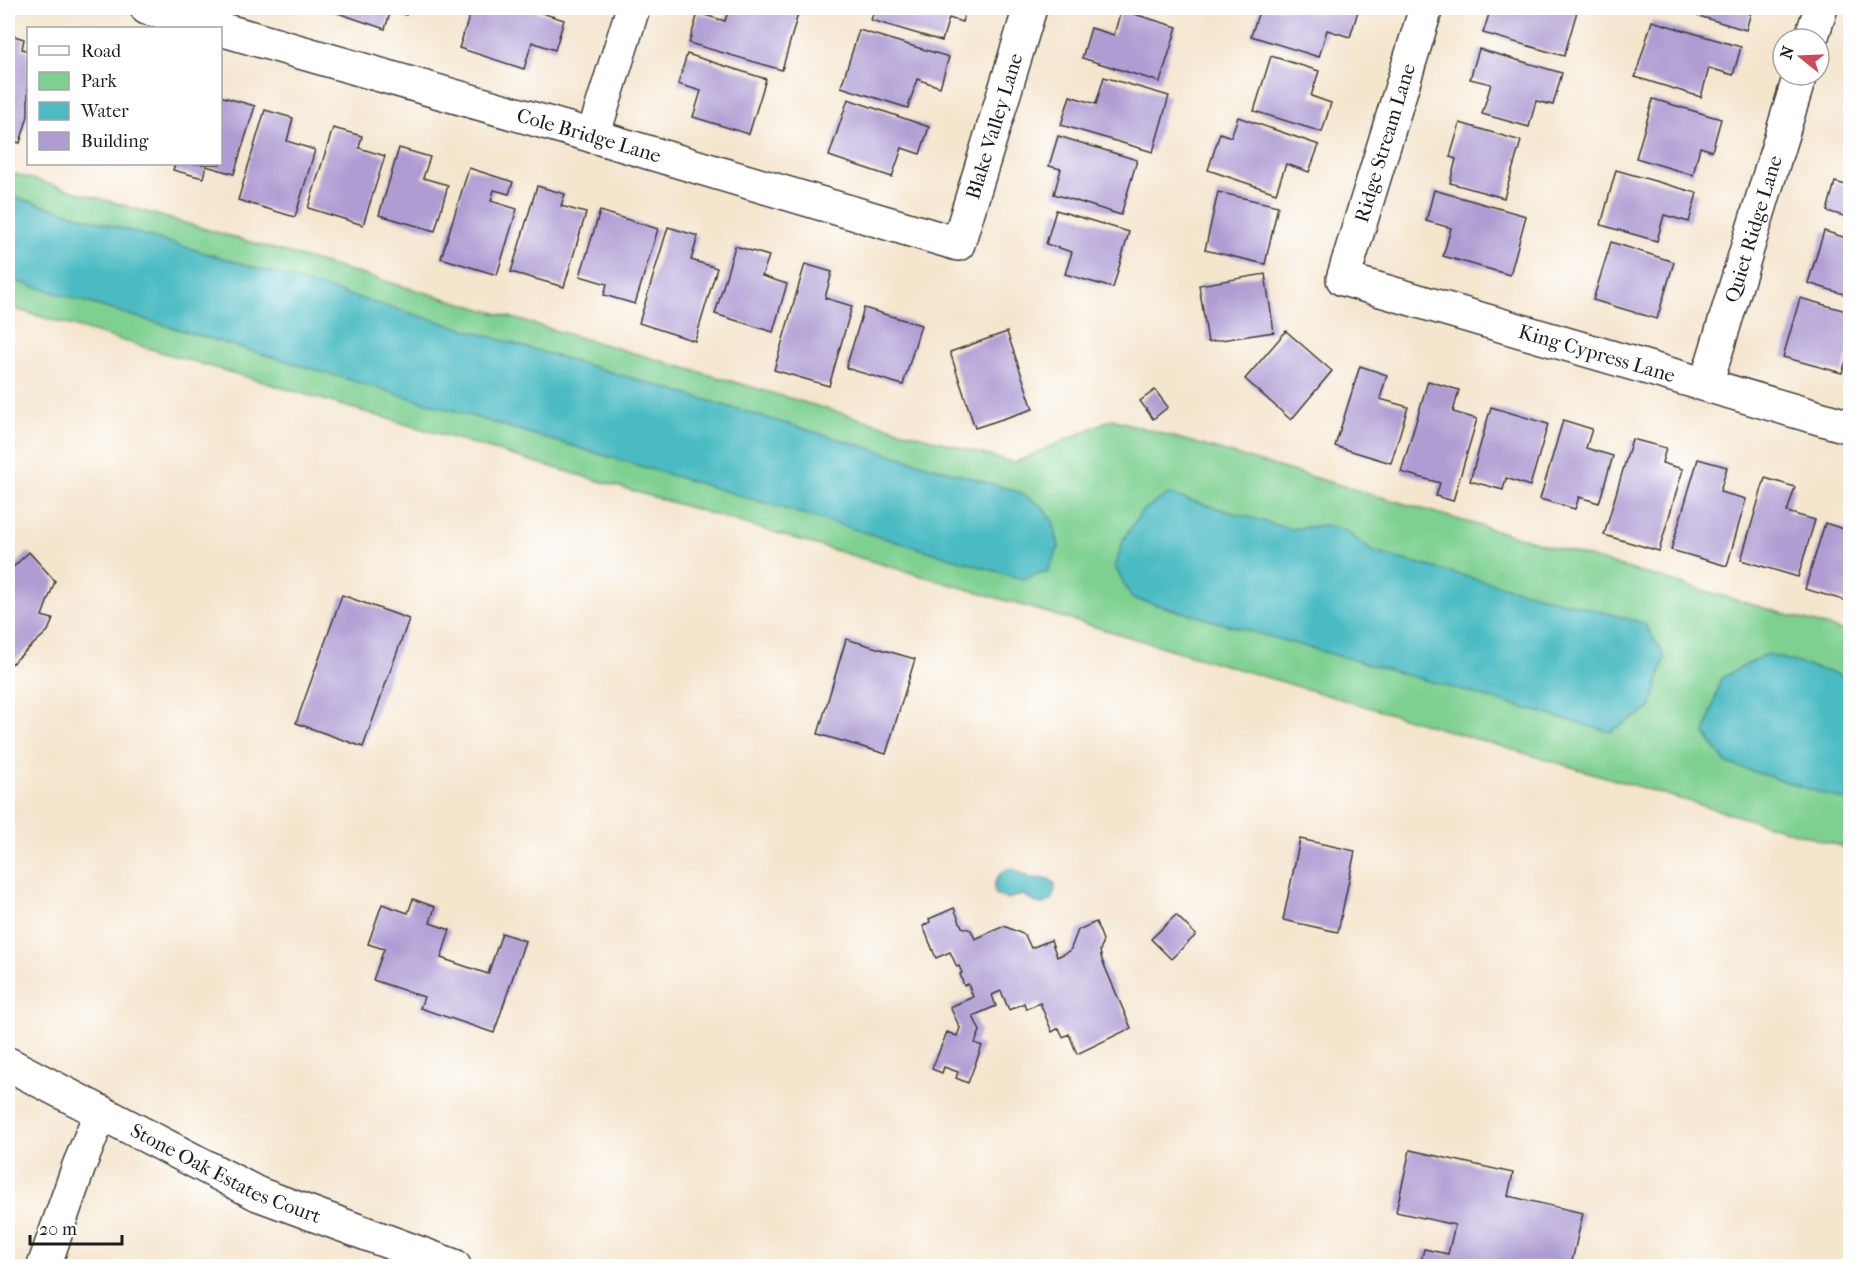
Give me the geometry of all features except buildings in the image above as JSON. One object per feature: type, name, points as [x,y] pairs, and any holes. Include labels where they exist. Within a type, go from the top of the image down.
[{"type":"street","name":"Cole Bridge Lane","points":[[147,8],[226,24],[958,244]]},
{"type":"street","points":[[593,136],[633,8]]},
{"type":"street","name":"Blake Valley Lane","points":[[958,244],[1030,8]]},
{"type":"street","name":"Ridge Stream Lane","points":[[1343,279],[1426,8]]},
{"type":"street","points":[[1815,27],[1821,8]]},
{"type":"street","name":"Quiet Ridge Lane","points":[[1706,384],[1796,87]]},
{"type":"street","name":"King Cypress Lane","points":[[1343,279],[1851,427]]},
{"type":"street","name":"Stone Oak Estates Court","points":[[8,1064],[258,1194],[454,1266]]},
{"type":"street","points":[[44,1266],[79,1166],[101,1112]]},
{"type":"green space","points":[[8,172],[1014,463],[1112,419],[1850,633],[1850,849],[8,307]]},
{"type":"water","points":[[8,195],[1019,492],[1042,506],[1053,521],[1059,547],[1048,571],[1022,579],[8,279]]},
{"type":"water","points":[[1168,494],[1290,529],[1325,525],[1344,530],[1374,552],[1644,623],[1665,657],[1651,708],[1610,732],[1132,598],[1115,567],[1124,538],[1142,511]]},
{"type":"water","points":[[1767,654],[1850,678],[1850,802],[1726,763],[1705,734],[1721,678]]},
{"type":"water","points":[[1011,868],[1030,878],[1049,879],[1055,884],[1049,902],[1042,904],[1023,895],[1006,899],[996,895],[994,886],[997,878]]}]
